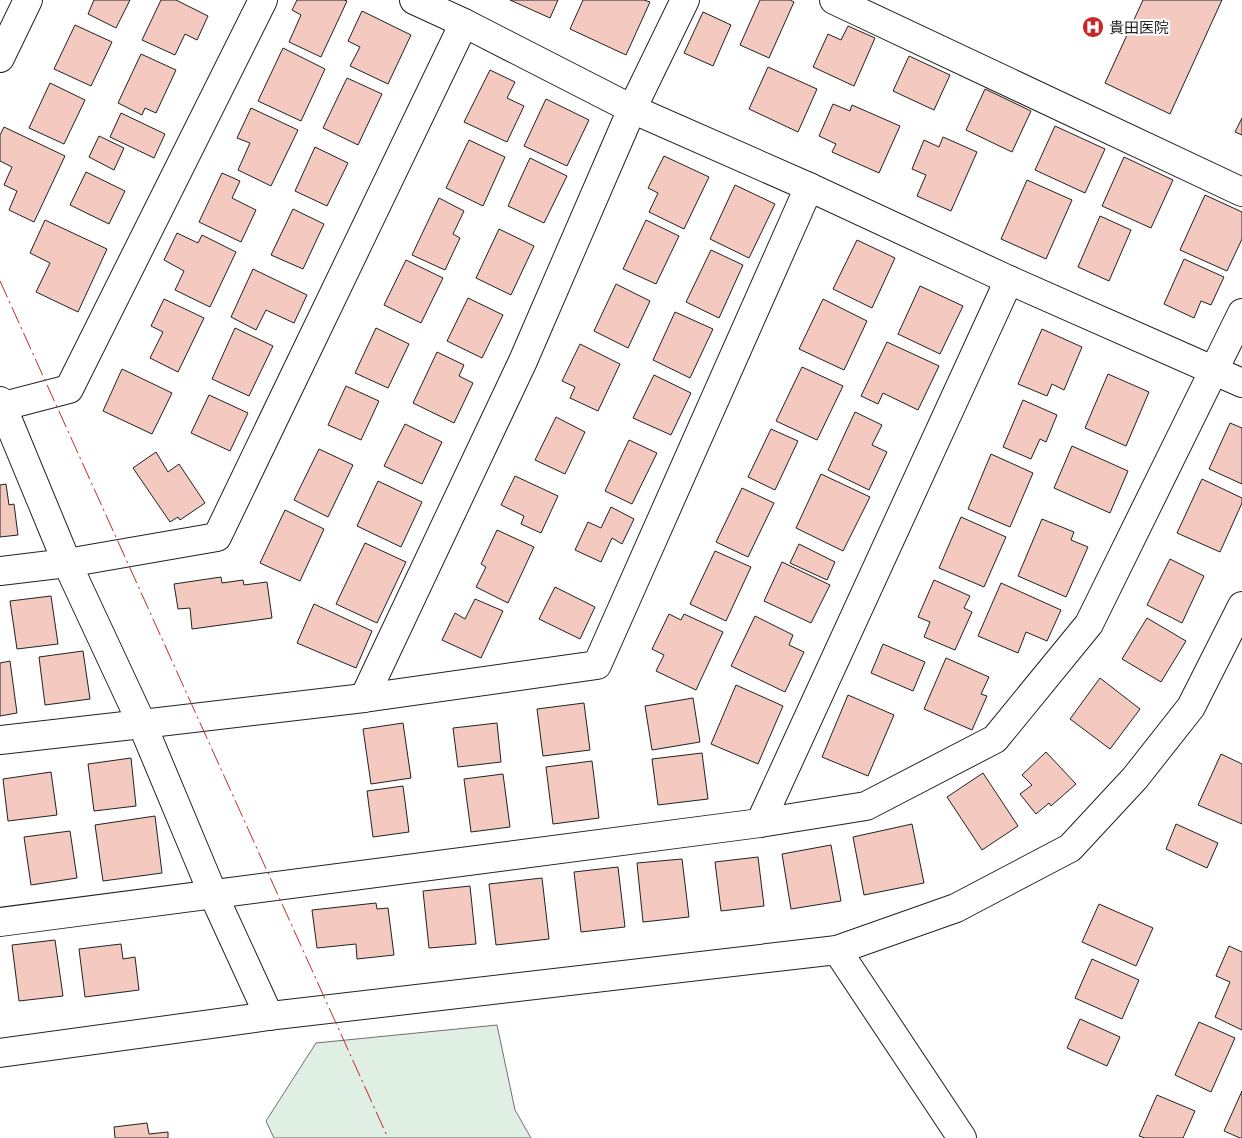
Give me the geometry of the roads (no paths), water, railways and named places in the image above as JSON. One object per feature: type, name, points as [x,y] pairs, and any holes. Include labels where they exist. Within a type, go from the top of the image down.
[{"type":"street","points":[[0,58],[28,0]]},
{"type":"street","points":[[263,0],[69,389],[1,405],[67,563],[142,724],[213,894],[269,1016]]},
{"type":"street","points":[[414,0],[464,23],[632,109],[809,187],[1009,280],[1242,383]]},
{"type":"street","points":[[364,698],[523,361],[632,109],[685,0]]},
{"type":"street","points":[[834,0],[1242,192]]},
{"type":"street","points":[[0,571],[67,563],[217,537],[464,23]]},
{"type":"street","points":[[0,740],[364,698],[597,665],[809,187]]},
{"type":"street","points":[[760,823],[1009,280]]},
{"type":"street","points":[[0,922],[760,823],[866,806],[994,739],[1089,624],[1242,313]]},
{"type":"street","points":[[0,1054],[269,1016],[836,950],[956,908],[1070,848],[1135,778],[1191,707],[1242,606]]},
{"type":"street","points":[[836,950],[962,1138]]},
{"type":"place","name":"貴田医院","points":[[1093,27]]}]
